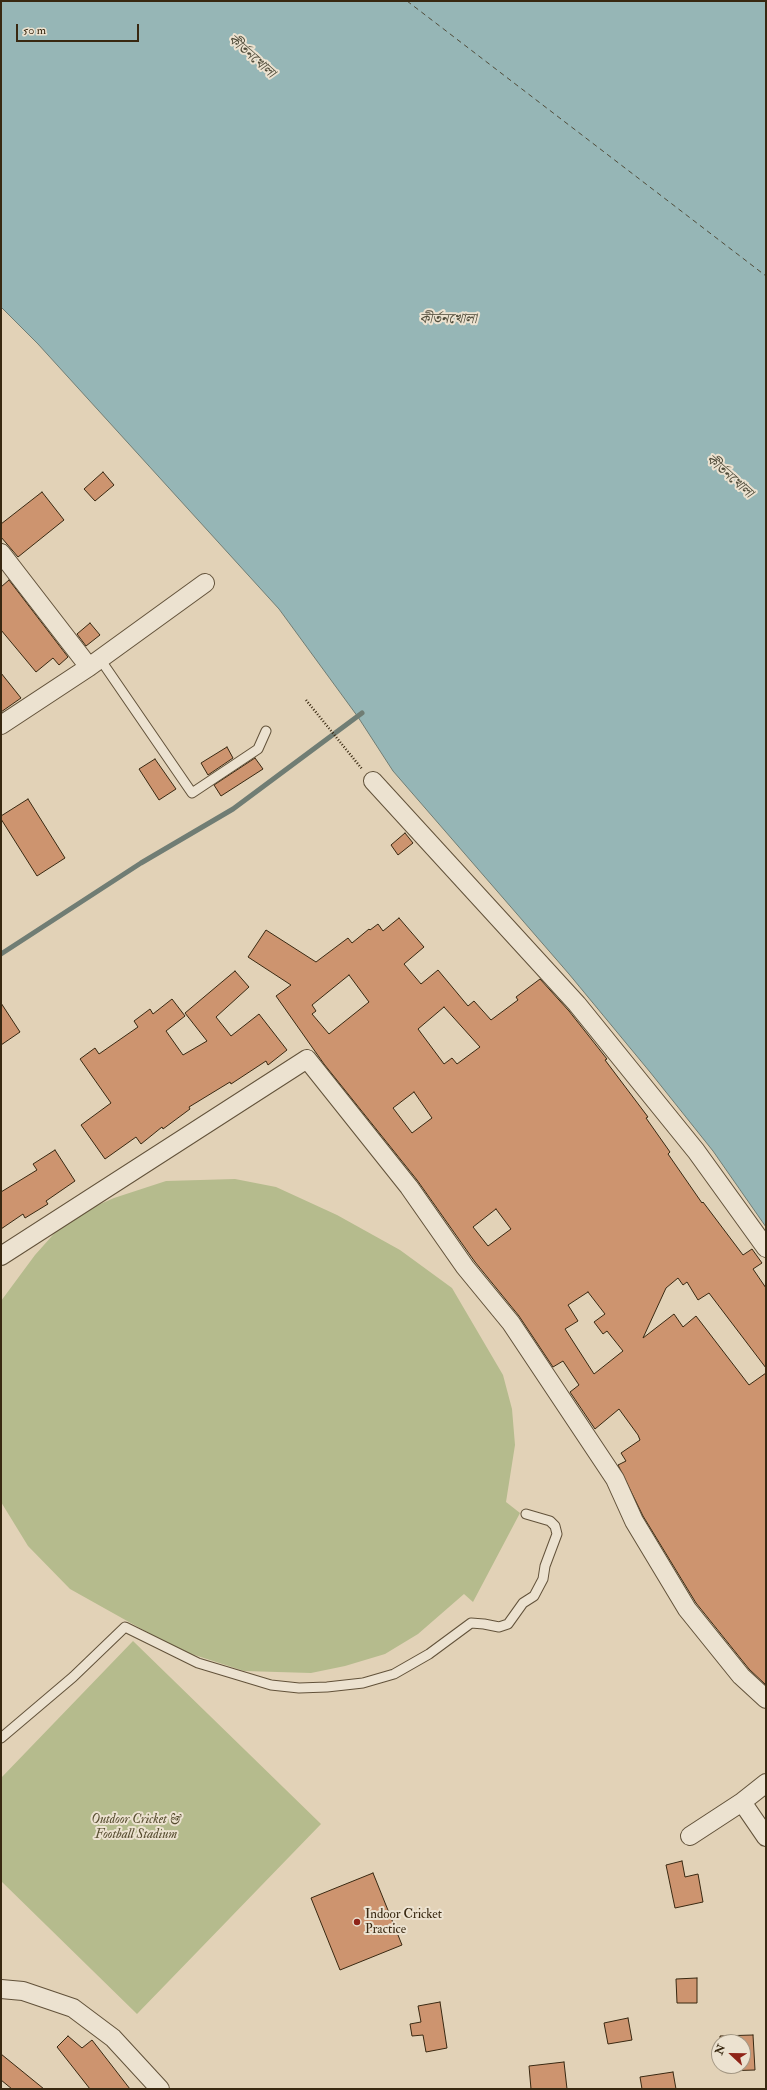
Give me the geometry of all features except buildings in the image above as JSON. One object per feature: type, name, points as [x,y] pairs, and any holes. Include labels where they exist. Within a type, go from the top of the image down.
[{"type":"street","points":[[1,553],[95,663]]},
{"type":"street","points":[[1,725],[95,663],[205,582]]},
{"type":"street","points":[[373,781],[577,1004],[696,1151],[766,1248]]},
{"type":"street","points":[[1,1256],[307,1059],[409,1187],[465,1267],[511,1323],[615,1479],[634,1521],[687,1608],[741,1676],[766,1699]]},
{"type":"street","points":[[690,1836],[742,1802],[766,1784]]},
{"type":"street","points":[[742,1802],[766,1837]]},
{"type":"street","points":[[1,1989],[23,1992],[73,2008],[113,2038],[160,2089]]},
{"type":"lane","points":[[95,663],[192,793],[258,749],[266,732]]},
{"type":"lane","points":[[1,1738],[73,1677],[125,1627],[198,1663],[271,1685],[299,1688],[328,1687],[363,1683],[394,1674],[429,1654],[471,1623],[484,1624],[499,1628],[508,1624],[523,1603],[534,1596],[543,1579],[544,1566],[557,1534],[555,1526],[550,1521],[526,1514]]},
{"type":"path","points":[[306,700],[373,781]]},
{"type":"green space","points":[[235,1179],[276,1187],[337,1215],[400,1250],[452,1288],[503,1375],[512,1409],[515,1445],[506,1502],[520,1513],[473,1602],[464,1594],[418,1634],[385,1654],[345,1666],[311,1673],[244,1671],[179,1650],[70,1589],[28,1546],[1,1502],[1,1301],[35,1255],[68,1218],[114,1198],[166,1181]]},
{"type":"green space","name":"Outdoor Cricket & Football Stadium","points":[[133,1641],[321,1824],[137,2014],[1,1881],[1,1778]]},
{"type":"water","name":"কীর্তনখোলা","points":[[1,1],[766,1],[766,1227],[713,1151],[650,1072],[569,974],[393,771],[358,717],[279,609],[38,344],[1,307]]},
{"type":"waterway","points":[[1,954],[141,863],[233,809],[362,713]]},
{"type":"ferry route","points":[[407,1],[766,276]]},
{"type":"place","name":"Indoor Cricket Practice","points":[[357,1922]]}]
